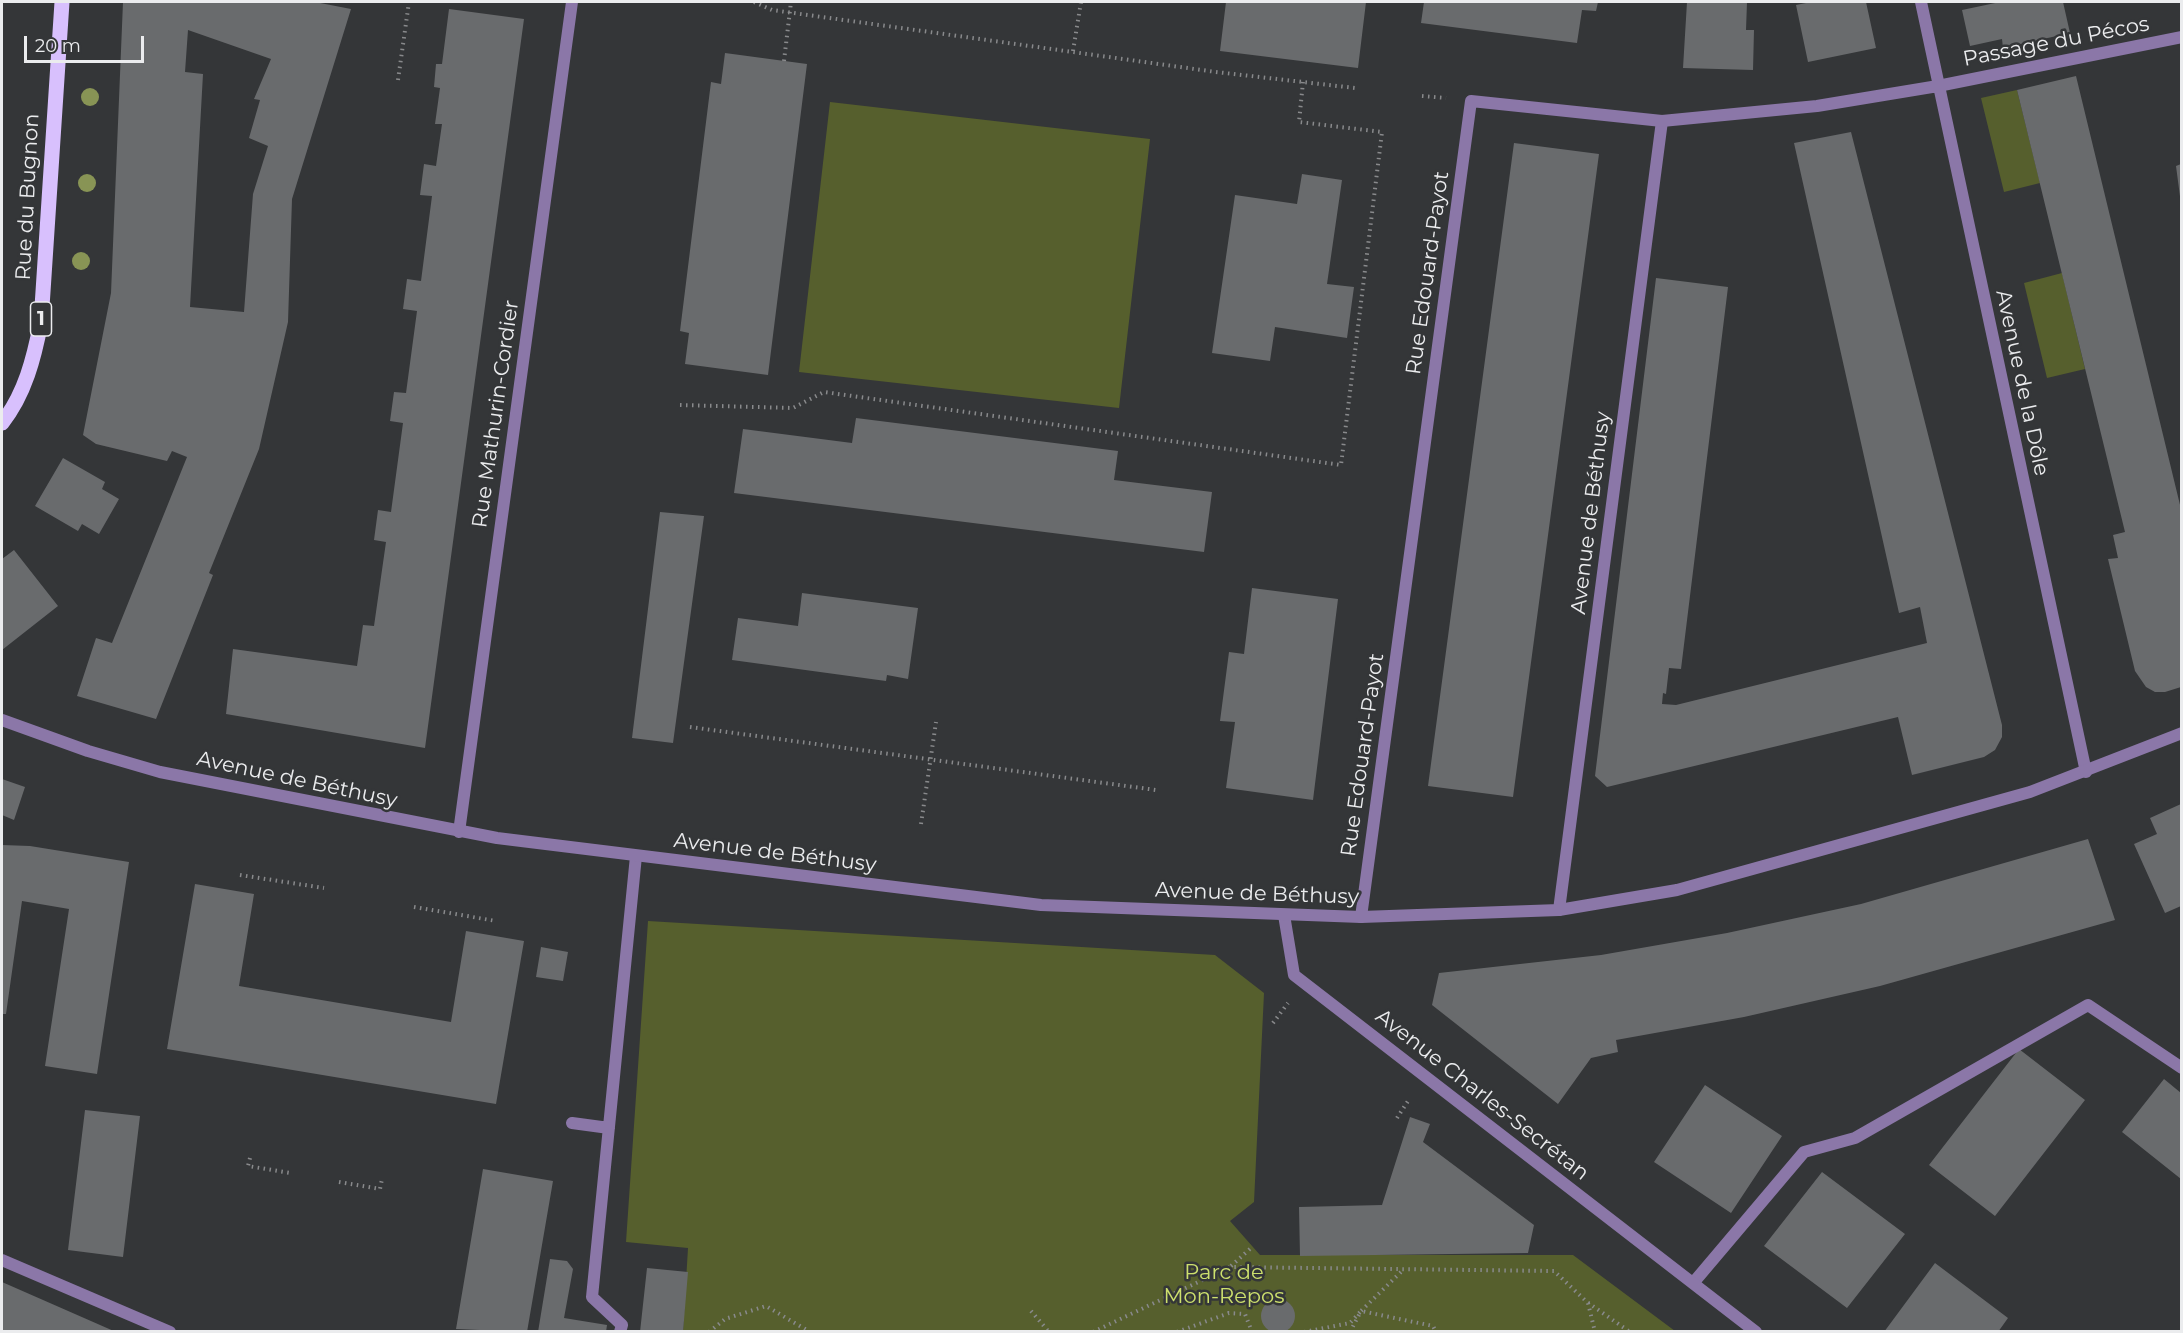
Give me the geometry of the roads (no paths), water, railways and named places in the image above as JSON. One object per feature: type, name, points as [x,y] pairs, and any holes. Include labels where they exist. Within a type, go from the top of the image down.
[{"type":"main road","name":"Rue du Bugnon","points":[[2,423],[23,386],[34,357],[41,322],[62,2]]},
{"type":"street","name":"Rue Mathurin-Cordier","points":[[459,832],[572,2]]},
{"type":"street","name":"Avenue de la Dôle","points":[[1921,2],[2086,772]]},
{"type":"street","name":"Passage du Pécos","points":[[1938,86],[2181,37]]},
{"type":"street","name":"Rue Edouard-Payot","points":[[1361,917],[1471,101],[1662,121],[1817,106],[1938,86]]},
{"type":"street","name":"Avenue de Béthusy","points":[[1559,910],[1662,121]]},
{"type":"street","name":"Avenue de Béthusy","points":[[2,720],[88,751],[160,772],[459,832],[1041,905],[1361,917],[1559,910],[1677,890],[2030,792],[2181,733]]},
{"type":"street","points":[[620,1332],[622,1325],[592,1297],[636,856]]},
{"type":"street","name":"Avenue Charles-Secrétan","points":[[1284,915],[1294,975],[1756,1332]]},
{"type":"street","points":[[1694,1282],[1804,1152],[1855,1138],[2088,1005],[2181,1068]]},
{"type":"street","points":[[572,1123],[609,1128]]},
{"type":"street","points":[[2,1260],[170,1332]]},
{"type":"park label","name":"Parc de Mon-Repos","points":[[1224,1285]]}]
